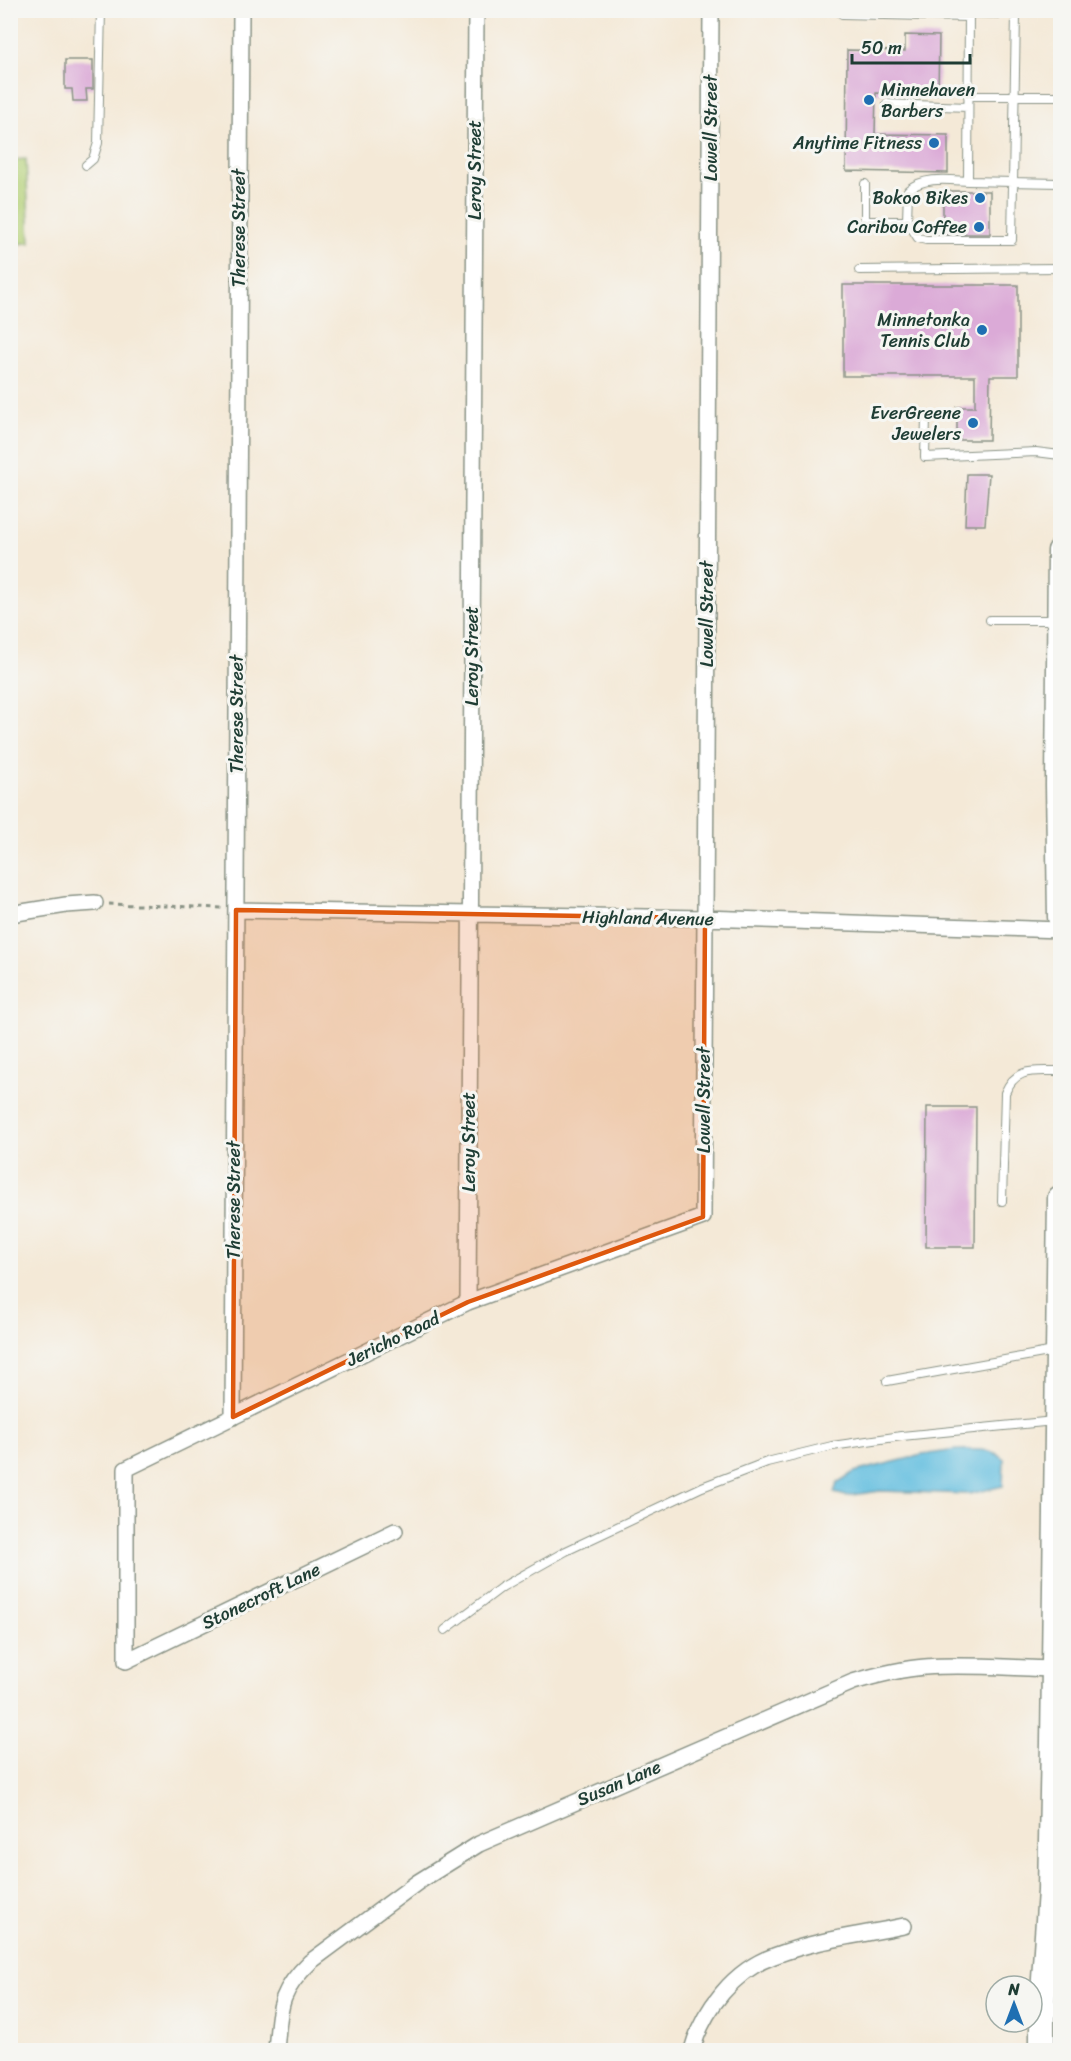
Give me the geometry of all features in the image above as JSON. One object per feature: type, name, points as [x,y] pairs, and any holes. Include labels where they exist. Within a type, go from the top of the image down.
[{"type":"main road","points":[[1060,551],[1058,785],[1060,917]]},
{"type":"main road","points":[[1042,2050],[1051,2009],[1050,1891],[1060,1198]]},
{"type":"street","name":"Therese Street","points":[[233,1417],[241,10]]},
{"type":"street","name":"Leroy Street","points":[[468,1302],[476,10]]},
{"type":"street","name":"Lowell Street","points":[[703,1217],[711,10]]},
{"type":"street","points":[[10,914],[94,903]]},
{"type":"street","name":"Highland Avenue","points":[[236,910],[705,918],[1060,930]]},
{"type":"street","name":"Jericho Road","points":[[126,1661],[126,1469],[468,1302],[703,1217]]},
{"type":"street","name":"Stonecroft Lane","points":[[126,1661],[395,1531]]},
{"type":"street","name":"Susan Lane","points":[[276,2050],[283,1996],[295,1977],[310,1962],[418,1882],[479,1844],[853,1682],[888,1672],[924,1667],[1054,1669]]},
{"type":"street","points":[[692,2050],[704,2019],[722,1993],[744,1972],[772,1956],[801,1947],[904,1926]]},
{"type":"lane","points":[[86,165],[93,159],[98,143],[101,10]]},
{"type":"lane","points":[[842,10],[842,15],[969,13],[1016,15],[1012,182],[1012,240],[926,240],[918,238],[907,221],[908,190],[915,184],[936,179],[968,181],[1012,182],[1060,183]]},
{"type":"lane","points":[[968,181],[969,13]]},
{"type":"lane","points":[[968,96],[1060,96]]},
{"type":"lane","points":[[887,104],[968,107]]},
{"type":"lane","points":[[866,184],[866,221],[907,221]]},
{"type":"lane","points":[[859,270],[1060,268]]},
{"type":"lane","points":[[10,392],[10,494]]},
{"type":"lane","points":[[926,417],[925,457],[1036,452],[1060,455]]},
{"type":"lane","points":[[990,620],[1060,620]]},
{"type":"lane","points":[[1002,1201],[1005,1093],[1009,1082],[1021,1072],[1060,1071]]},
{"type":"lane","points":[[887,1381],[1059,1350]]},
{"type":"lane","points":[[445,1630],[502,1587],[566,1551],[702,1487],[767,1462],[832,1446],[1058,1420]]},
{"type":"path","points":[[94,903],[236,910]]},
{"type":"highlighted area","points":[[236,910],[705,918],[703,1217],[468,1302],[233,1417]]},
{"type":"green space","points":[[26,159],[30,243],[11,244],[11,160]]},
{"type":"water","points":[[956,1450],[982,1450],[999,1455],[1004,1459],[1003,1486],[969,1494],[880,1491],[846,1496],[834,1493],[837,1483],[854,1472],[922,1455]]},
{"type":"building","points":[[905,35],[939,36],[938,94],[876,93],[875,134],[948,135],[948,173],[846,171],[847,50],[905,51]]},
{"type":"building","points":[[65,60],[93,60],[93,89],[86,89],[87,101],[73,101],[72,89],[65,89]]},
{"type":"building","points":[[943,191],[990,191],[990,234],[943,234]]},
{"type":"building","points":[[843,285],[1018,285],[1018,376],[990,376],[989,440],[957,440],[957,407],[975,407],[975,376],[843,376]]},
{"type":"building","points":[[967,474],[989,474],[985,525],[965,525]]},
{"type":"building","points":[[927,1107],[976,1107],[975,1247],[926,1247]]},
{"type":"place","name":"Minnehaven Barbers","points":[[869,100]]},
{"type":"place","name":"Anytime Fitness","points":[[934,143]]},
{"type":"place","name":"Bokoo Bikes","points":[[980,198]]},
{"type":"place","name":"Caribou Coffee","points":[[979,227]]},
{"type":"place","name":"Minnetonka Tennis Club","points":[[982,330]]},
{"type":"place","name":"EverGreene Jewelers","points":[[973,423]]}]
